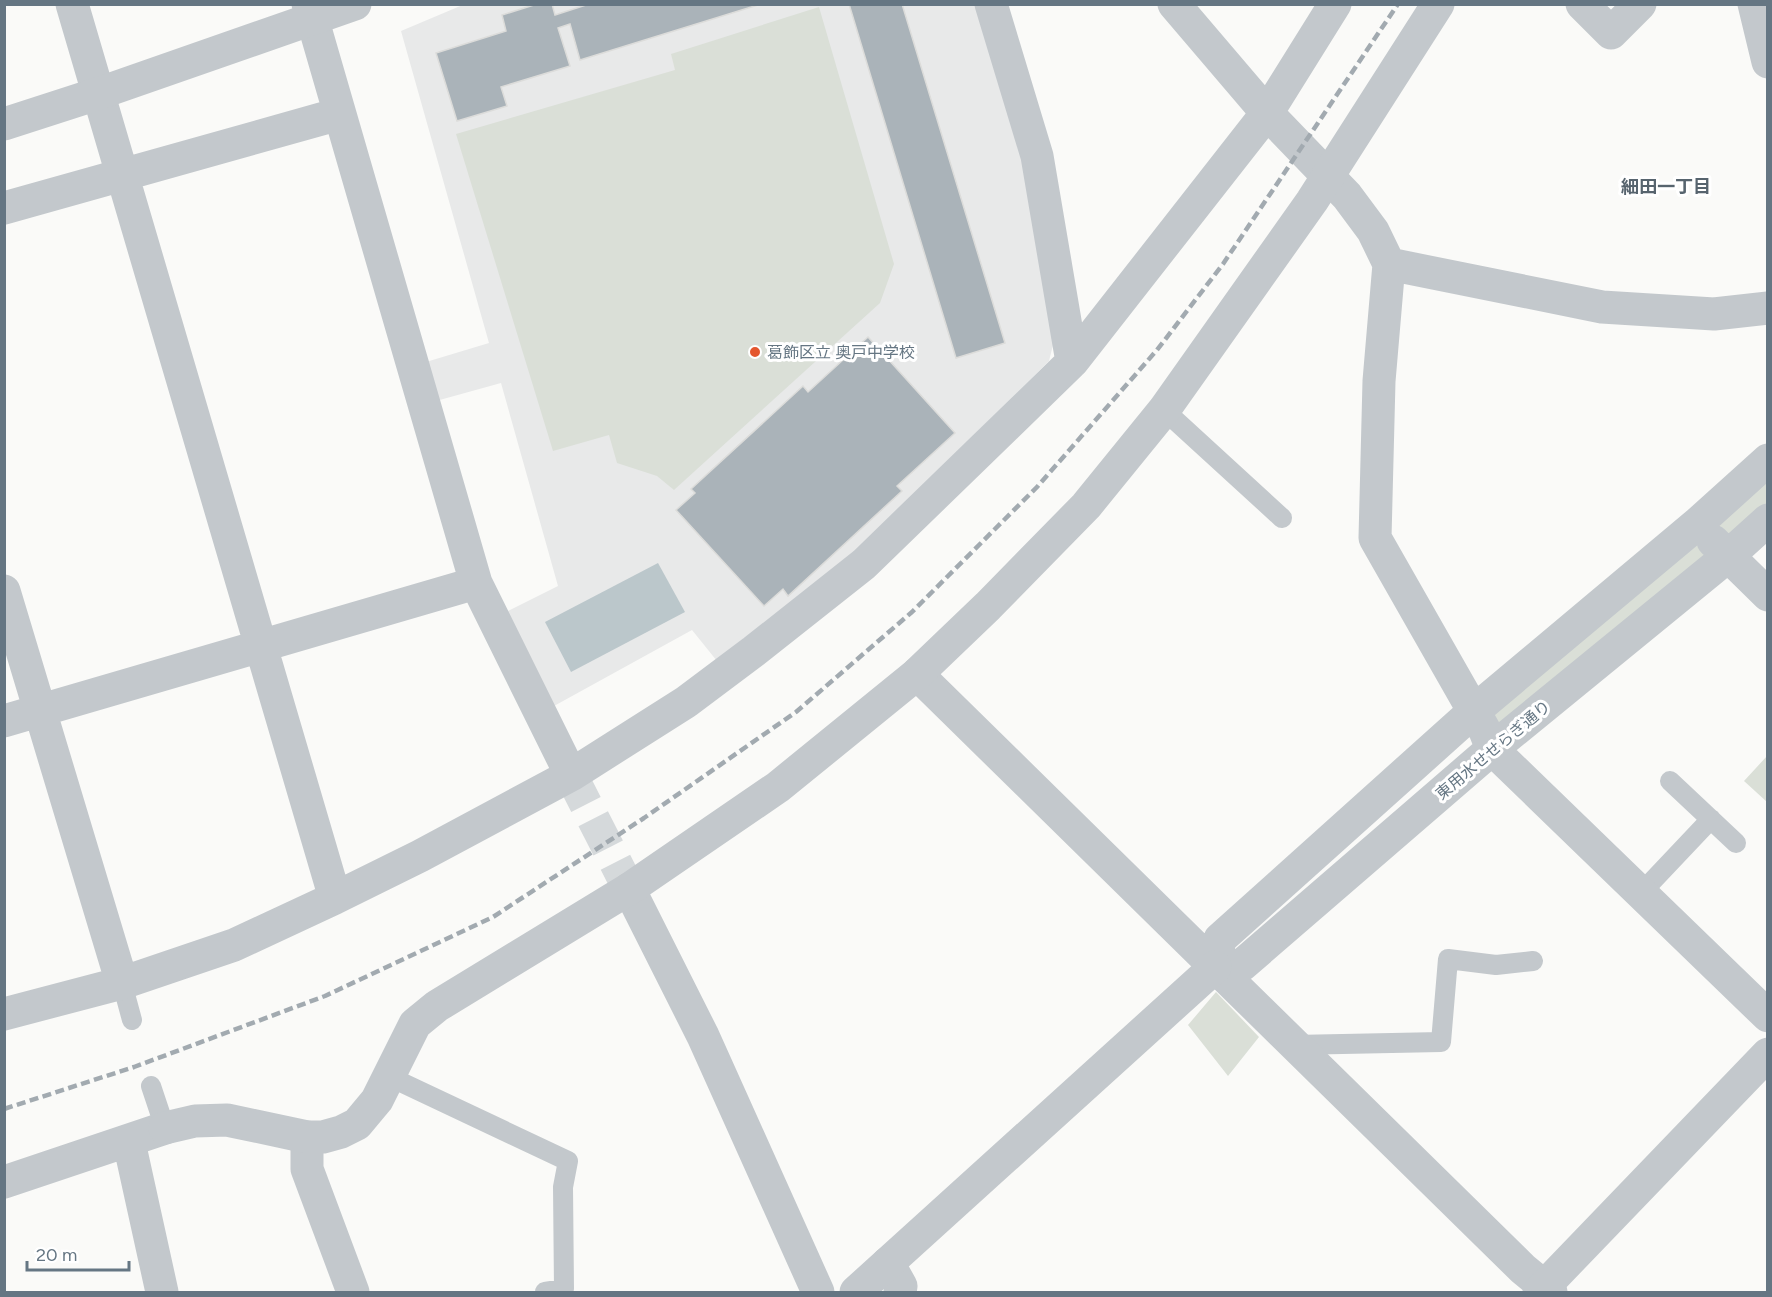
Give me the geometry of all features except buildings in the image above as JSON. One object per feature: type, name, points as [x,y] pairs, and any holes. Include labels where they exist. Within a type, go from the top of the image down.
[{"type":"street","points":[[72,4],[335,898]]},
{"type":"street","points":[[4,124],[97,94],[311,13],[355,4]]},
{"type":"street","points":[[991,4],[1037,156],[1071,362]]},
{"type":"street","points":[[1174,4],[1267,113],[1347,196],[1373,231],[1389,264],[1379,381],[1376,538],[1474,711],[1492,749],[1767,1016]]},
{"type":"street","points":[[4,1014],[122,983],[234,945],[420,856],[571,775],[686,702],[864,564],[1071,362],[1267,113],[1335,4]]},
{"type":"street","points":[[4,1182],[129,1142],[165,1128],[195,1121],[227,1119],[307,1137],[322,1137],[341,1132],[357,1124],[377,1100],[415,1024],[437,1006],[629,888],[778,787],[917,674],[1086,506],[1164,410],[1328,177],[1438,4]]},
{"type":"street","points":[[1582,4],[1611,33],[1640,4]]},
{"type":"street","points":[[1754,4],[1767,62]]},
{"type":"street","points":[[311,13],[476,583],[571,775]]},
{"type":"street","points":[[4,208],[339,114]]},
{"type":"street","points":[[1389,264],[1602,307],[1714,314],[1767,308]]},
{"type":"street","points":[[856,1293],[1215,967],[1220,939],[1474,711],[1697,524],[1767,460]]},
{"type":"street","name":"東用水せせらぎ通り","points":[[1215,967],[1242,965],[1492,749],[1727,557],[1767,520]]},
{"type":"street","points":[[1697,524],[1727,557],[1767,595]]},
{"type":"street","points":[[4,721],[476,583]]},
{"type":"street","points":[[4,591],[122,983]]},
{"type":"street","points":[[917,674],[1544,1291],[1767,1054]]},
{"type":"street","points":[[629,888],[703,1036],[818,1293]]},
{"type":"street","points":[[307,1137],[307,1169],[353,1293]]},
{"type":"street","points":[[129,1142],[162,1293]]},
{"type":"street","points":[[888,1263],[901,1286],[900,1293]]},
{"type":"lane","points":[[1164,410],[1282,518]]},
{"type":"lane","points":[[1670,781],[1736,843]]},
{"type":"lane","points":[[1641,894],[1711,819]]},
{"type":"lane","points":[[1293,1045],[1442,1042],[1448,959],[1496,964],[1533,961]]},
{"type":"lane","points":[[122,983],[132,1020]]},
{"type":"lane","points":[[390,1077],[568,1161],[563,1187],[564,1289],[545,1293]]},
{"type":"lane","points":[[151,1086],[165,1128]]},
{"type":"shaded area","name":"葛飾区立 奥戸中学校","points":[[465,4],[978,5],[1027,159],[1056,333],[1049,361],[852,555],[717,661],[692,630],[554,706],[506,612],[558,586],[501,383],[436,401],[426,362],[489,343],[401,31]]},
{"type":"shaded area","points":[[819,7],[894,264],[880,303],[674,490],[657,476],[617,463],[609,435],[553,451],[456,134],[675,70],[671,54]]},
{"type":"shaded area","points":[[1767,470],[1767,514],[1727,552],[1705,528]]},
{"type":"shaded area","points":[[1700,532],[1723,556],[1493,745],[1482,716]]},
{"type":"shaded area","points":[[658,563],[685,612],[571,672],[545,622]]},
{"type":"shaded area","points":[[1767,756],[1767,802],[1744,781]]},
{"type":"shaded area","points":[[1216,992],[1259,1037],[1228,1076],[1188,1025]]},
{"type":"tunnel","points":[[571,775],[629,889]]},
{"type":"railway","points":[[4,1109],[134,1067],[325,996],[493,917],[644,818],[796,712],[912,612],[1037,487],[1157,350],[1223,264],[1398,4]]},
{"type":"place","name":"葛飾区立 奥戸中学校","points":[[755,352]]},
{"type":"district","name":"細田一丁目","points":[[1666,187]]}]
